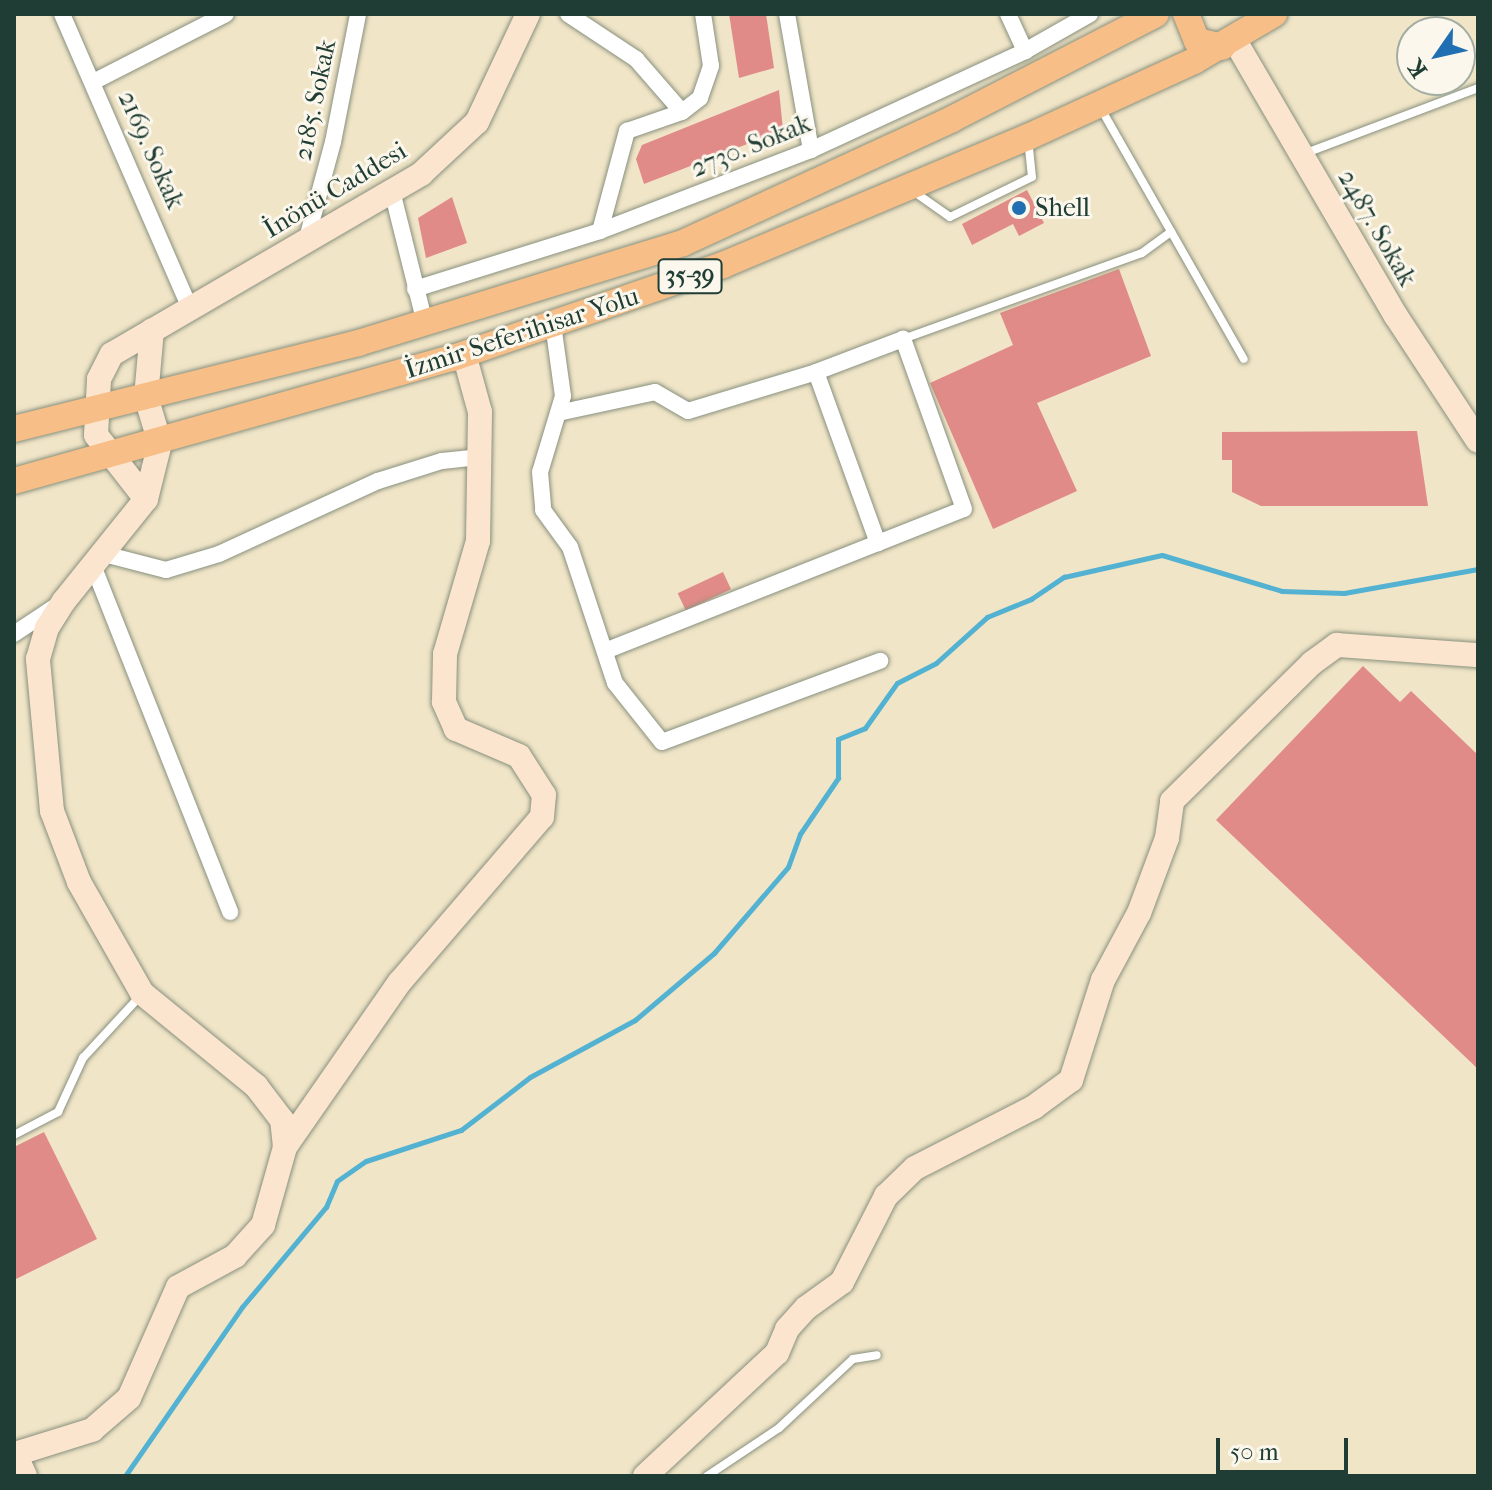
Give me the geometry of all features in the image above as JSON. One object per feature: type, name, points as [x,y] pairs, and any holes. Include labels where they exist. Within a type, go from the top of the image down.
[{"type":"main road","name":"İzmir Seferihisar Yolu","points":[[14,429],[425,323],[683,243],[952,119],[1156,14]]},
{"type":"main road","points":[[1186,14],[1197,41],[1238,33]]},
{"type":"main road","name":"İzmir Seferihisar Yolu","points":[[14,481],[109,458],[464,354],[723,265],[1028,137],[1098,105],[1274,14]]},
{"type":"street","name":"2169. Sokak","points":[[62,14],[95,81],[190,308]]},
{"type":"street","points":[[95,81],[226,14]]},
{"type":"street","name":"2185. Sokak","points":[[306,242],[333,142],[358,14]]},
{"type":"street","name":"İnönü Caddesi","points":[[94,410],[99,379],[112,354],[421,174],[477,122],[528,14]]},
{"type":"street","points":[[568,14],[636,59],[682,112]]},
{"type":"street","points":[[600,231],[627,131],[682,112],[700,98],[711,66],[703,14]]},
{"type":"street","points":[[787,14],[811,150]]},
{"type":"street","points":[[1008,14],[1025,51]]},
{"type":"street","name":"2730. Sokak","points":[[415,289],[600,231],[811,150],[1025,51],[1090,14]]},
{"type":"street","name":"2487. Sokak","points":[[1238,33],[1302,155],[1396,316],[1449,392],[1478,441]]},
{"type":"street","points":[[392,191],[425,323]]},
{"type":"street","points":[[553,324],[563,396],[540,472],[543,510],[570,547],[615,683],[662,742],[880,661]]},
{"type":"street","points":[[152,330],[146,397],[160,443],[146,499],[64,601],[47,628],[38,659],[52,811],[79,882],[142,993],[256,1086],[282,1120],[285,1147]]},
{"type":"street","points":[[558,413],[655,392],[688,411],[816,372],[903,339],[964,509],[605,651]]},
{"type":"street","points":[[18,1462],[92,1430],[122,1406],[178,1287],[235,1256],[263,1225],[285,1147],[399,983],[542,817],[544,795],[519,756],[456,729],[444,702],[445,654],[478,541],[480,412],[464,354]]},
{"type":"street","points":[[816,372],[878,543]]},
{"type":"street","points":[[1449,392],[1478,420]]},
{"type":"street","points":[[94,410],[96,435],[109,458],[130,473],[146,499]]},
{"type":"street","points":[[99,561],[166,570],[219,554],[378,481],[442,461],[479,457]]},
{"type":"street","points":[[99,561],[230,912]]},
{"type":"street","points":[[14,634],[64,601]]},
{"type":"street","points":[[645,1476],[777,1353],[787,1329],[806,1308],[842,1282],[886,1196],[915,1168],[1034,1107],[1071,1080],[1103,980],[1139,913],[1167,838],[1172,801],[1312,663],[1337,645],[1478,655]]},
{"type":"lane","points":[[1302,155],[1478,88]]},
{"type":"lane","points":[[1098,105],[1244,359]]},
{"type":"lane","points":[[909,188],[950,217],[1032,177],[1028,137]]},
{"type":"lane","points":[[903,339],[1142,253],[1171,232]]},
{"type":"lane","points":[[14,1135],[58,1112],[83,1058],[142,993]]},
{"type":"lane","points":[[707,1476],[779,1428],[853,1359],[877,1355]]},
{"type":"building","points":[[729,14],[766,14],[774,68],[739,78]]},
{"type":"building","points":[[779,90],[783,130],[644,184],[636,159],[642,145]]},
{"type":"building","points":[[1027,190],[1044,223],[1019,236],[1013,224],[972,245],[962,224]]},
{"type":"building","points":[[452,197],[467,243],[426,258],[418,218]]},
{"type":"building","points":[[1119,269],[1151,356],[1037,403],[1077,491],[993,529],[930,383],[1013,345],[1000,313]]},
{"type":"building","points":[[1417,431],[1428,506],[1261,506],[1232,492],[1232,460],[1222,460],[1222,432]]},
{"type":"building","points":[[723,572],[731,589],[686,610],[678,593]]},
{"type":"building","points":[[1363,666],[1400,702],[1411,691],[1478,755],[1478,1069],[1216,820]]},
{"type":"building","points":[[44,1132],[97,1239],[14,1280],[14,1147]]},
{"type":"waterway","points":[[125,1476],[242,1307],[326,1207],[337,1181],[366,1161],[461,1130],[530,1077],[635,1020],[714,953],[788,867],[800,834],[838,778],[838,739],[865,728],[897,683],[936,663],[987,617],[1031,599],[1064,577],[1162,555],[1282,591],[1344,593],[1478,569]]},
{"type":"place","name":"Shell","points":[[1019,208]]}]
